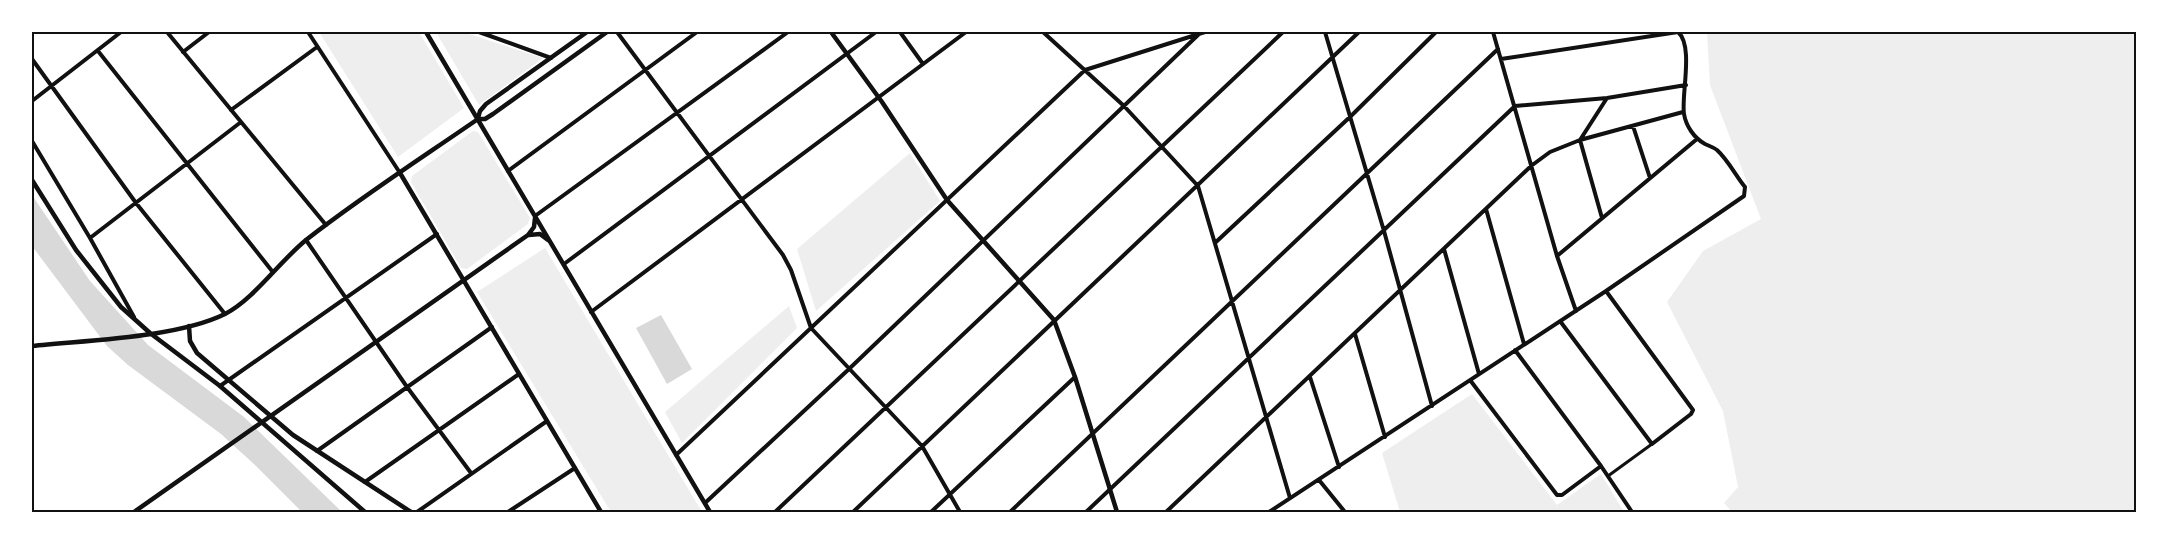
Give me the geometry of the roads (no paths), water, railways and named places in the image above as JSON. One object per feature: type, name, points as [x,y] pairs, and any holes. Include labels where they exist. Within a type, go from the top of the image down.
[{"type":"street","points":[[32,102],[121,32]]},
{"type":"street","points":[[167,32],[326,225]]},
{"type":"street","points":[[183,52],[209,32]]},
{"type":"street","points":[[308,32],[437,234],[601,513]]},
{"type":"street","points":[[426,32],[710,513]]},
{"type":"street","points":[[479,32],[552,58]]},
{"type":"street","points":[[478,119],[480,111],[486,104],[587,32]]},
{"type":"street","points":[[32,346],[150,333],[189,326],[225,314],[246,298],[306,240],[326,225],[478,119],[493,114],[607,32]]},
{"type":"street","points":[[617,32],[787,263],[811,328],[922,446],[960,513]]},
{"type":"street","points":[[508,171],[697,32]]},
{"type":"street","points":[[134,513],[261,421],[528,235],[534,227],[535,216],[788,32]]},
{"type":"street","points":[[831,32],[930,172],[947,200],[1054,320],[1075,377],[1118,513]]},
{"type":"street","points":[[564,264],[876,32]]},
{"type":"street","points":[[900,32],[923,64]]},
{"type":"street","points":[[591,312],[966,32]]},
{"type":"street","points":[[1043,32],[1124,106],[1198,186],[1290,498]]},
{"type":"street","points":[[676,455],[1085,70],[1205,32]]},
{"type":"street","points":[[775,513],[1283,32]]},
{"type":"street","points":[[1324,32],[1351,116],[1432,406]]},
{"type":"street","points":[[853,513],[1359,32]]},
{"type":"street","points":[[1216,242],[1351,116],[1436,32]]},
{"type":"street","points":[[1493,32],[1557,256],[1576,311]]},
{"type":"street","points":[[1643,37],[1647,32]]},
{"type":"street","points":[[1269,513],[1606,291],[1740,200],[1745,193],[1745,188],[1720,153],[1697,139],[1690,129],[1683,112],[1686,85],[1683,40],[1678,32],[1501,59]]},
{"type":"street","points":[[705,503],[849,369],[1199,34]]},
{"type":"street","points":[[231,110],[317,47]]},
{"type":"street","points":[[1010,513],[1498,49]]},
{"type":"street","points":[[98,51],[272,271]]},
{"type":"street","points":[[32,58],[136,203],[225,314]]},
{"type":"street","points":[[1086,513],[1515,106],[1607,98],[1686,85]]},
{"type":"street","points":[[1602,218],[1580,140],[1607,98]]},
{"type":"street","points":[[1166,513],[1531,166],[1550,152],[1580,140],[1683,112]]},
{"type":"street","points":[[90,238],[241,122]]},
{"type":"street","points":[[1633,126],[1650,178]]},
{"type":"street","points":[[1557,256],[1697,139]]},
{"type":"street","points":[[32,141],[137,322]]},
{"type":"street","points":[[32,180],[87,266],[106,290],[137,322],[220,386],[365,513]]},
{"type":"street","points":[[1486,209],[1524,344]]},
{"type":"street","points":[[220,386],[437,234]]},
{"type":"street","points":[[528,235],[540,234],[552,244]]},
{"type":"street","points":[[306,240],[407,387],[471,473]]},
{"type":"street","points":[[1444,249],[1479,374]]},
{"type":"street","points":[[1606,291],[1693,410],[1653,444],[1608,476]]},
{"type":"street","points":[[1560,321],[1653,444]]},
{"type":"street","points":[[189,326],[190,341],[197,353],[230,379],[270,416],[293,435],[411,513]]},
{"type":"street","points":[[317,451],[492,327]]},
{"type":"street","points":[[1355,334],[1385,437]]},
{"type":"street","points":[[1515,350],[1601,466],[1632,513]]},
{"type":"street","points":[[365,483],[519,374]]},
{"type":"street","points":[[1310,376],[1339,467]]},
{"type":"street","points":[[931,513],[1075,377]]},
{"type":"street","points":[[1470,380],[1557,495],[1562,495],[1601,466]]},
{"type":"street","points":[[417,513],[547,421]]},
{"type":"street","points":[[286,444],[293,435]]},
{"type":"street","points":[[508,513],[575,468]]},
{"type":"street","points":[[1319,480],[1345,513]]}]
